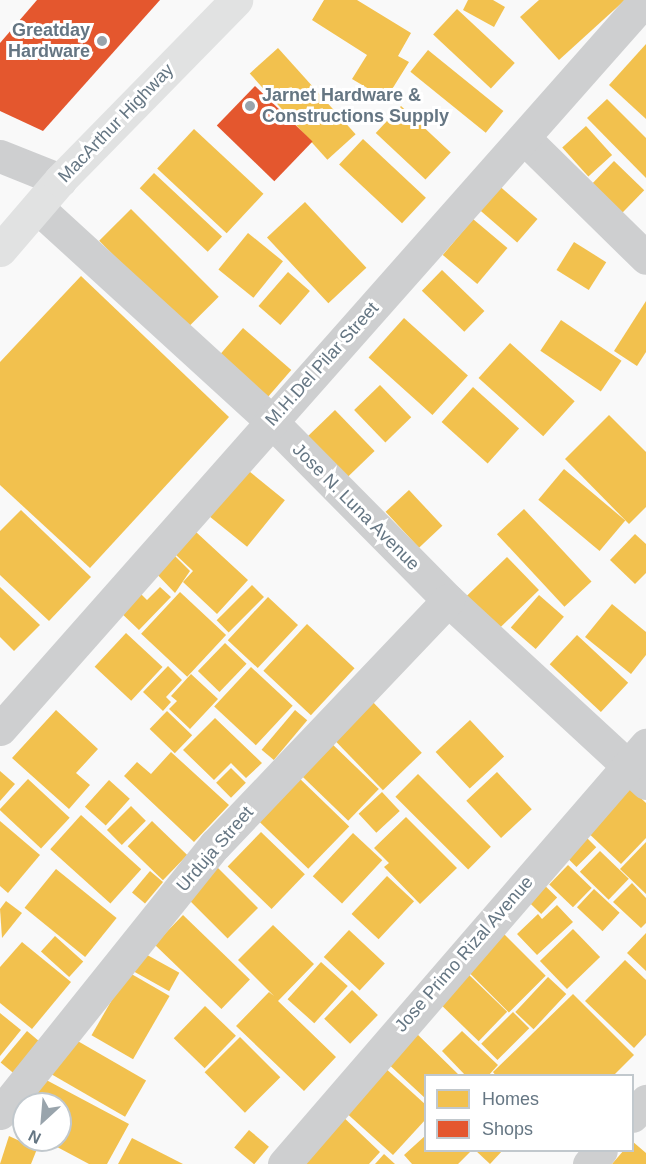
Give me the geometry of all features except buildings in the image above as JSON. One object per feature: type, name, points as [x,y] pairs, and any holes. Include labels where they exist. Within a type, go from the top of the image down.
[{"type":"highway","name":"MacArthur Highway","points":[[0,250],[60,180],[236,0]]},
{"type":"street","name":"M.H.Del Pilar Street","points":[[0,729],[270,420],[643,8]]},
{"type":"street","points":[[524,138],[646,258]]},
{"type":"street","points":[[0,156],[60,180]]},
{"type":"street","name":"Jose N. Luna Avenue","points":[[38,208],[270,420],[448,600],[640,764]]},
{"type":"street","name":"Urduja Street","points":[[0,1113],[215,845],[448,600]]},
{"type":"street","name":"Jose Primo Rizal Avenue","points":[[284,1164],[640,764]]},
{"type":"street","points":[[634,1115],[646,1101]]},
{"type":"street","points":[[589,1164],[600,1152]]},
{"type":"place","name":"Greatday Hardware","points":[[102,41]]},
{"type":"place","name":"Jarnet Hardware & Constructions Supply","points":[[250,106]]}]
